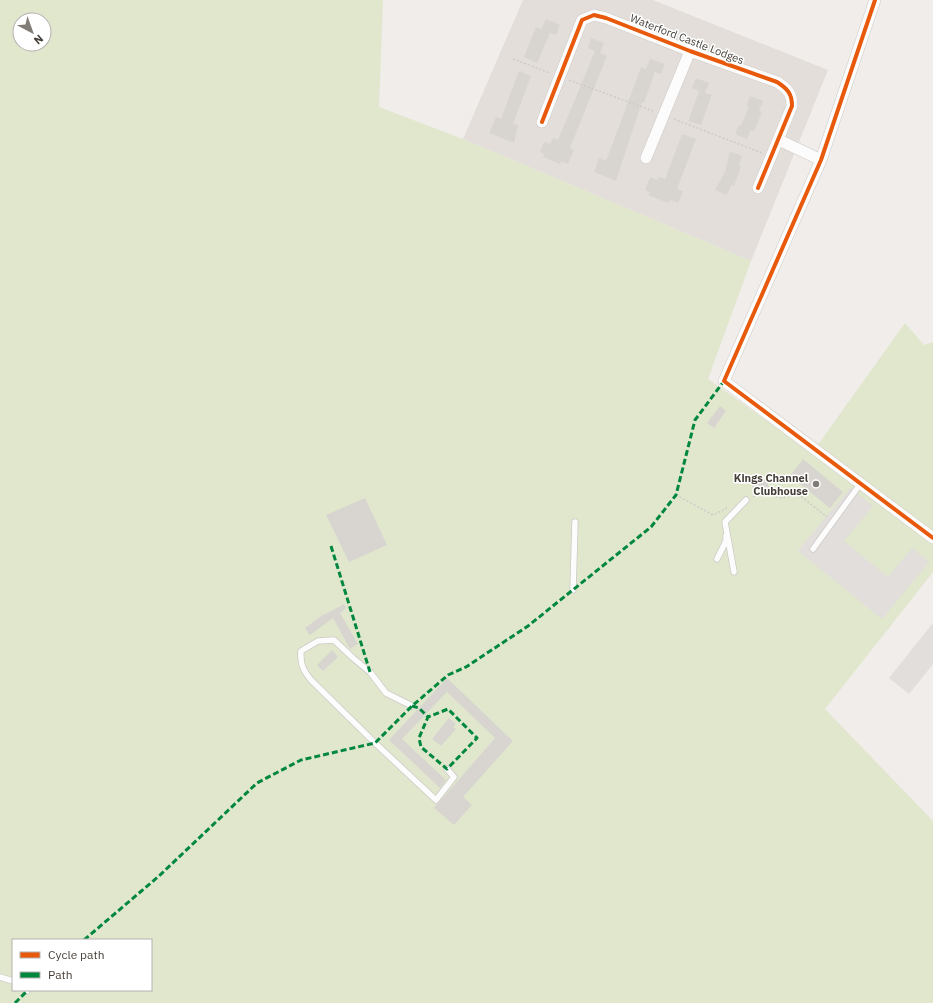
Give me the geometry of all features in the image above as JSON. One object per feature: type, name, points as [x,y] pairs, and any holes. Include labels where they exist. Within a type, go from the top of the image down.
[{"type":"street","points":[[875,0],[821,160],[724,381],[933,538]]},
{"type":"street","name":"Waterford Castle Lodges","points":[[542,122],[582,20],[594,15],[690,52],[777,82],[787,88],[792,96],[792,106],[758,188]]},
{"type":"street","name":"Waterford Castle Lodges","points":[[646,158],[690,52]]},
{"type":"street","points":[[778,140],[821,160]]},
{"type":"lane","points":[[814,549],[861,483]]},
{"type":"lane","points":[[734,572],[725,522],[746,500]]},
{"type":"lane","points":[[573,590],[575,522]]},
{"type":"lane","points":[[718,559],[726,541],[726,531]]},
{"type":"lane","points":[[412,706],[386,693],[370,672],[334,640],[318,641],[301,651],[300,661],[303,669],[311,680],[436,800],[454,777],[447,769]]},
{"type":"lane","points":[[0,977],[12,981]]},
{"type":"path","points":[[513,59],[772,157]]},
{"type":"path","points":[[676,495],[713,515],[760,493],[783,498],[797,493],[833,522]]},
{"type":"shaded area","points":[[523,0],[653,0],[828,70],[751,261],[463,139]]},
{"type":"shaded area","points":[[850,488],[873,506],[844,541],[888,577],[912,548],[929,562],[882,619],[798,551]]},
{"type":"shaded area","points":[[933,623],[933,664],[909,694],[889,678]]},
{"type":"green space","points":[[0,0],[383,0],[379,107],[463,139],[751,261],[708,379],[808,450],[817,446],[905,323],[924,345],[933,342],[933,572],[825,709],[933,821],[933,1003],[0,1003]]},
{"type":"building","points":[[546,19],[560,25],[556,35],[550,33],[537,63],[524,57],[536,27],[541,29]]},
{"type":"building","points":[[591,38],[604,43],[600,53],[607,56],[570,148],[574,150],[568,164],[561,161],[560,164],[543,157],[544,154],[540,152],[544,142],[550,144],[553,138],[558,140],[595,51],[588,48]]},
{"type":"building","points":[[650,59],[665,64],[661,74],[655,72],[644,103],[642,102],[616,181],[594,172],[599,158],[606,161],[641,67],[646,69]]},
{"type":"building","points":[[519,71],[531,76],[513,124],[518,125],[514,143],[489,133],[496,117],[501,119]]},
{"type":"building","points":[[696,78],[709,83],[705,93],[692,88]]},
{"type":"building","points":[[699,91],[712,95],[701,125],[688,121]]},
{"type":"building","points":[[750,96],[763,101],[759,111],[762,112],[754,131],[751,130],[747,139],[735,134],[739,125],[741,126],[749,106],[746,106]]},
{"type":"building","points":[[682,134],[696,139],[677,189],[683,191],[678,203],[670,200],[668,203],[648,195],[650,192],[645,190],[650,177],[657,180],[659,177],[665,179]]},
{"type":"building","points":[[730,151],[742,156],[739,166],[741,167],[734,186],[731,185],[727,195],[715,190],[725,172]]},
{"type":"building","points":[[720,406],[726,411],[714,428],[707,423]]},
{"type":"building","name":"Kings Channel Clubhouse","points":[[803,459],[843,492],[830,508],[790,476]]},
{"type":"building","points":[[766,479],[769,487],[755,492],[752,485]]},
{"type":"building","points":[[365,498],[387,545],[349,562],[326,515]]},
{"type":"building","points":[[344,604],[346,608],[340,613],[358,644],[350,649],[333,618],[310,635],[305,628],[324,614]]},
{"type":"building","points":[[332,650],[338,657],[323,671],[317,665]]},
{"type":"building","points":[[447,678],[513,741],[463,797],[472,805],[454,825],[434,808],[495,738],[447,692],[402,739],[446,780],[440,788],[389,740]]},
{"type":"building","points":[[449,718],[456,724],[453,727],[456,729],[441,746],[432,739]]},
{"type":"marked path","points":[[85,939],[159,876],[257,783],[301,760],[375,743],[412,706],[448,675],[466,667],[528,626],[651,527],[676,495],[695,420],[724,381]]},
{"type":"marked path","points":[[331,546],[370,672]]},
{"type":"marked path","points":[[412,706],[419,708],[428,717],[419,738],[421,747],[447,769],[477,738],[448,709],[428,717]]},
{"type":"marked path","points":[[15,1003],[27,991]]},
{"type":"cycle path","points":[[875,0],[821,160],[724,381],[933,538]]},
{"type":"cycle path","points":[[542,122],[582,20],[594,15],[606,18],[690,51],[777,82],[787,90],[791,98],[792,106],[758,188]]},
{"type":"place","name":"Kings Channel Clubhouse","points":[[816,484]]}]
